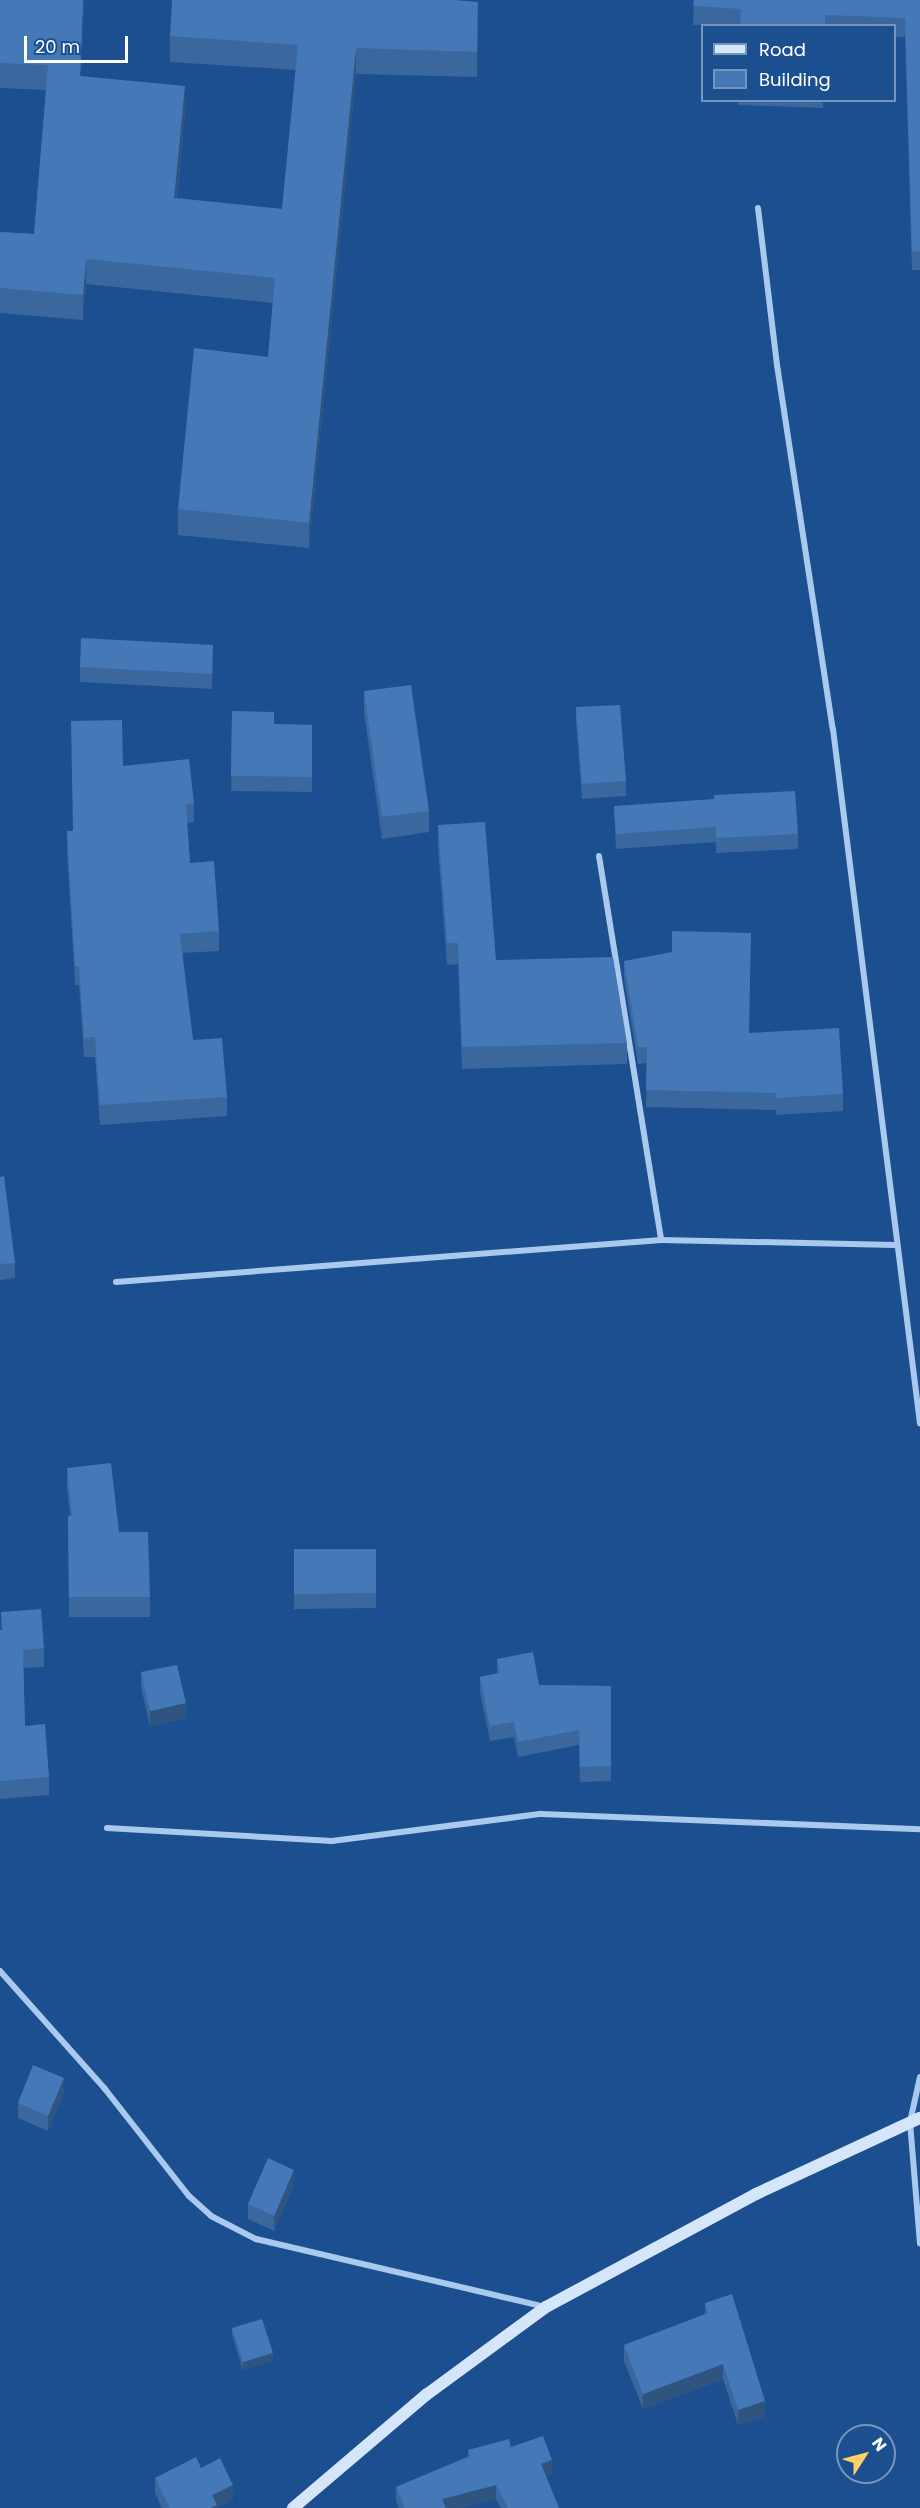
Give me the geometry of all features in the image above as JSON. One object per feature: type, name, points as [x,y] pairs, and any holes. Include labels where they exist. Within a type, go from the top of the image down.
[{"type":"street","points":[[758,208],[783,410],[833,729],[920,1424]]},
{"type":"street","points":[[599,856],[661,1240]]},
{"type":"street","points":[[116,1282],[661,1240],[896,1245]]},
{"type":"street","points":[[106,1828],[332,1841],[542,1814],[920,1829]]},
{"type":"street","points":[[0,1971],[105,2089],[189,2196],[211,2216],[256,2239],[546,2307]]},
{"type":"street","points":[[920,2077],[915,2120],[920,2244]]},
{"type":"street","points":[[293,2508],[426,2395],[546,2307],[756,2194],[915,2120]]},
{"type":"building","points":[[0,0],[83,0],[80,76],[185,86],[174,198],[282,209],[298,45],[170,36],[172,0],[454,0],[478,2],[477,52],[356,48],[309,523],[178,509],[194,348],[268,357],[275,278],[86,259],[83,295],[0,288],[0,232],[34,234],[48,65],[0,63]]},
{"type":"building","points":[[694,0],[920,0],[920,251],[912,252],[905,18],[825,15],[825,24],[740,24],[741,9],[693,6]]},
{"type":"building","points":[[81,638],[213,645],[212,674],[80,667]]},
{"type":"building","points":[[411,685],[429,811],[382,817],[364,691]]},
{"type":"building","points":[[620,705],[626,781],[582,784],[576,707]]},
{"type":"building","points":[[232,711],[274,712],[274,724],[312,725],[312,777],[231,776]]},
{"type":"building","points":[[122,720],[123,766],[189,759],[194,803],[186,804],[190,863],[214,861],[219,931],[180,934],[193,1040],[222,1038],[227,1097],[100,1105],[95,1037],[84,1038],[79,966],[75,966],[67,831],[73,831],[71,721]]},
{"type":"building","points":[[795,791],[798,834],[716,838],[716,827],[616,834],[614,806],[714,799],[714,795]]},
{"type":"building","points":[[485,822],[496,960],[613,957],[627,1043],[462,1047],[458,943],[447,943],[438,825]]},
{"type":"building","points":[[672,931],[751,933],[749,1033],[839,1028],[843,1094],[776,1098],[776,1093],[646,1090],[647,1047],[638,1047],[624,961],[672,952]]},
{"type":"building","points":[[4,1176],[15,1263],[0,1264],[0,1177]]},
{"type":"building","points":[[111,1463],[119,1532],[148,1532],[150,1597],[69,1597],[68,1516],[72,1516],[67,1468]]},
{"type":"building","points":[[294,1549],[376,1549],[376,1593],[294,1594]]},
{"type":"building","points":[[41,1609],[44,1648],[23,1650],[25,1726],[45,1724],[49,1777],[0,1781],[0,1630],[3,1630],[1,1612]]},
{"type":"building","points":[[533,1652],[539,1685],[611,1686],[611,1766],[580,1767],[579,1730],[518,1742],[514,1722],[490,1726],[480,1677],[500,1673],[497,1659]]},
{"type":"building","points":[[177,1665],[186,1703],[150,1711],[141,1672]]},
{"type":"building","points":[[33,2065],[64,2078],[48,2116],[18,2103]]},
{"type":"building","points":[[268,2158],[294,2170],[274,2216],[248,2204]]},
{"type":"building","points":[[732,2294],[765,2401],[738,2410],[723,2364],[643,2394],[624,2345],[708,2313],[705,2303]]},
{"type":"building","points":[[262,2319],[273,2353],[243,2362],[232,2328]]},
{"type":"building","points":[[543,2436],[552,2460],[541,2464],[559,2508],[508,2508],[496,2485],[442,2499],[446,2508],[405,2508],[396,2487],[470,2456],[468,2450],[509,2439],[511,2447]]},
{"type":"building","points":[[196,2457],[201,2468],[220,2458],[233,2485],[212,2495],[217,2505],[210,2508],[170,2508],[155,2478]]}]
